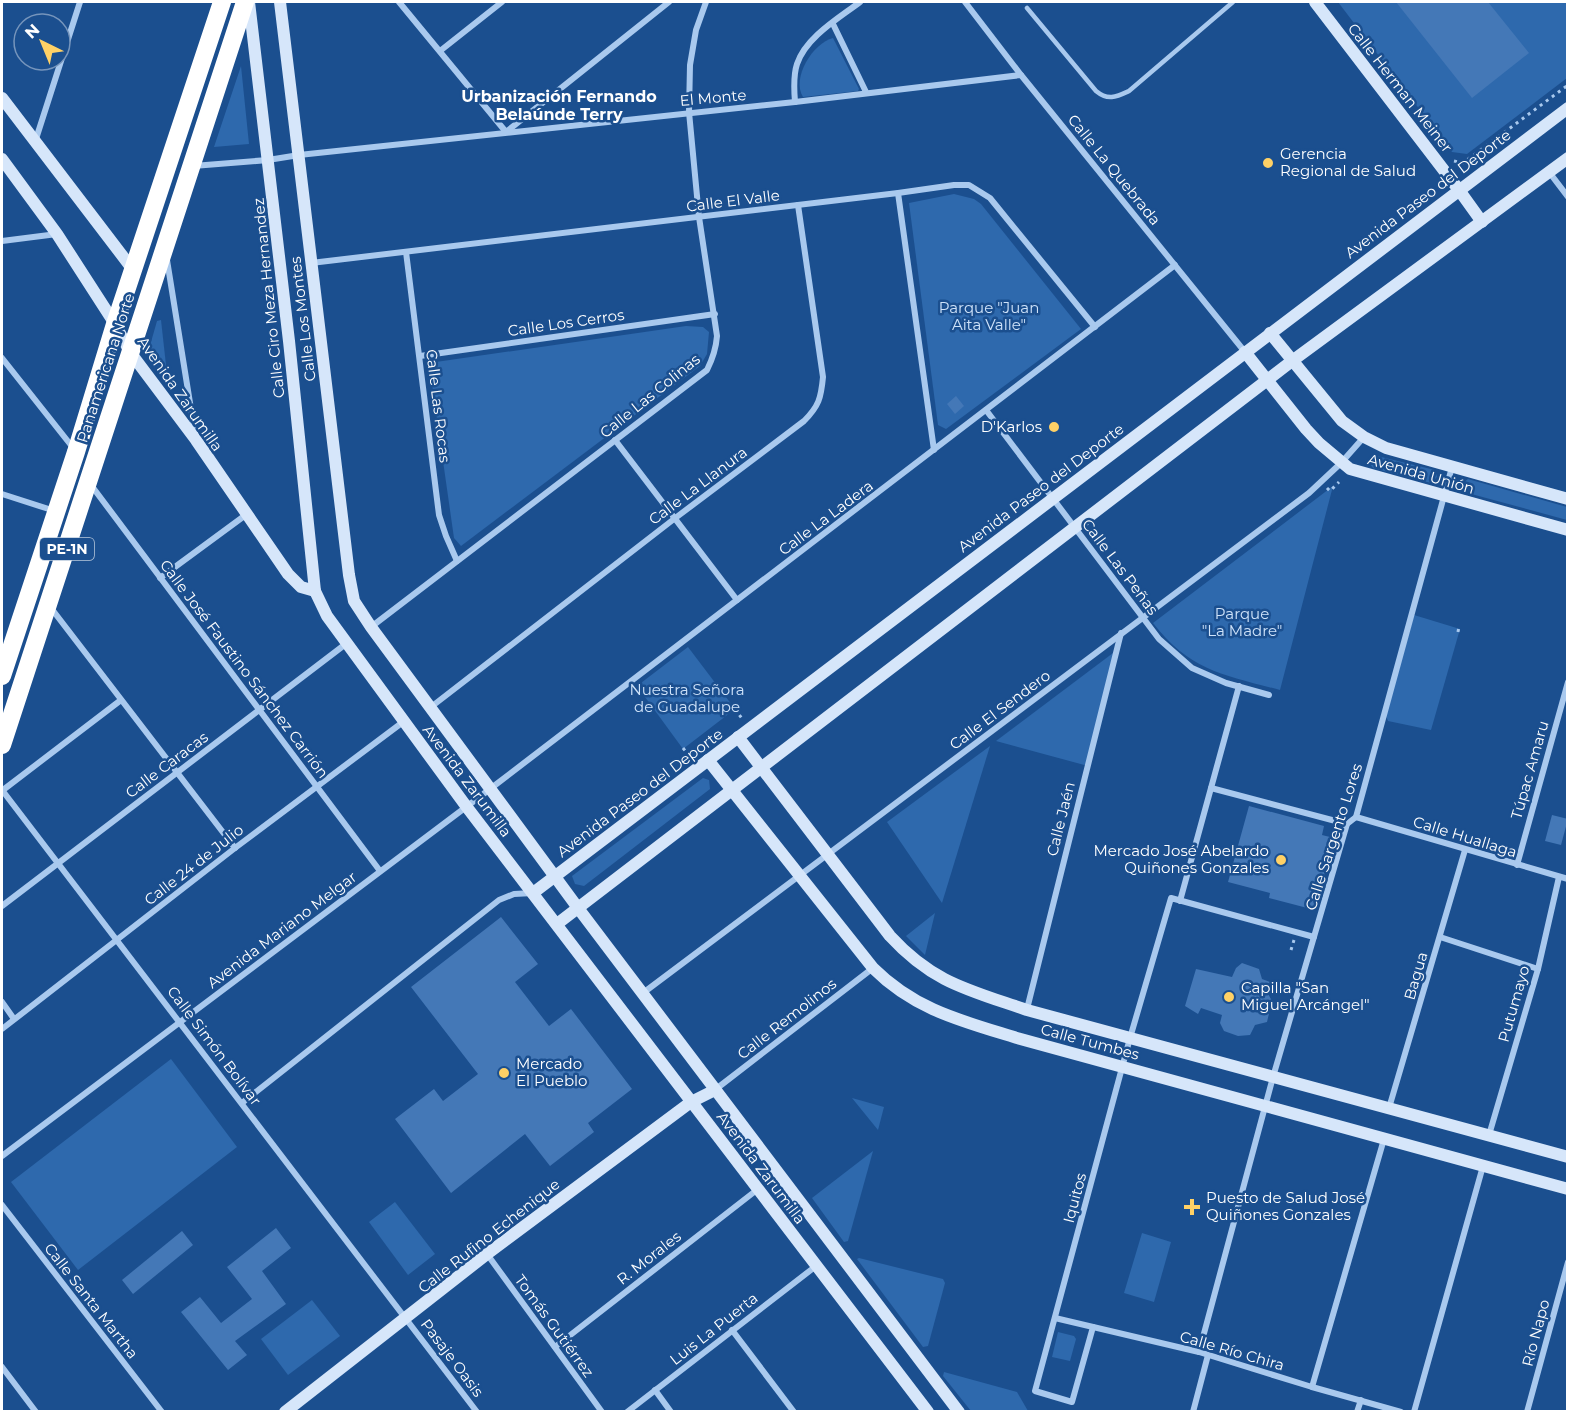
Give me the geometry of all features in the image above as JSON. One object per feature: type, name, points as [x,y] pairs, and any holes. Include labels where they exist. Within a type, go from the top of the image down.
[{"type":"highway","name":"Panamericana Norte","points":[[2,676],[76,452],[115,324],[222,2]]},
{"type":"highway","name":"Panamericana Norte","points":[[2,745],[191,166],[247,2]]},
{"type":"main road","name":"Calle Ciro Meza Hernandez","points":[[247,2],[268,160],[315,591]]},
{"type":"main road","name":"Calle Los Montes","points":[[281,2],[350,587],[354,601],[370,627]]},
{"type":"main road","name":"Calle Herman Meiner","points":[[1315,2],[1460,189],[1482,222]]},
{"type":"main road","points":[[2,98],[134,271]]},
{"type":"main road","name":"Avenida Paseo del Deporte","points":[[533,893],[1568,108]]},
{"type":"main road","points":[[557,924],[1292,362],[1568,158]]},
{"type":"main road","name":"Avenida Zarumilla","points":[[2,159],[57,234],[115,324],[130,352],[196,441],[288,574],[302,587],[315,591],[327,616],[466,806],[928,1412]]},
{"type":"main road","name":"Avenida Unión","points":[[1270,333],[1342,421],[1364,437],[1386,448],[1568,499]]},
{"type":"main road","name":"Avenida Unión","points":[[1245,352],[1306,429],[1350,469],[1568,530]]},
{"type":"main road","name":"Avenida Zarumilla","points":[[370,627],[578,908],[958,1412]]},
{"type":"main road","name":"Calle Tumbes","points":[[738,737],[906,955],[943,980],[1027,1010],[1568,1158]]},
{"type":"main road","name":"Calle Tumbes","points":[[708,760],[873,968],[889,984],[909,998],[953,1018],[1017,1038],[1568,1189]]},
{"type":"main road","name":"Calle Rufino Echenique","points":[[285,1412],[487,1254],[691,1102],[715,1090]]},
{"type":"street","points":[[35,142],[81,2]]},
{"type":"street","points":[[399,2],[506,132],[669,2]]},
{"type":"street","points":[[440,51],[502,2]]},
{"type":"street","name":"Calle Las Colinas","points":[[370,627],[707,370],[716,348],[717,336],[699,217],[688,112],[690,65],[696,30],[706,2]]},
{"type":"street","points":[[795,102],[795,72],[800,58],[812,41],[860,2]]},
{"type":"street","name":"Calle La Quebrada","points":[[965,2],[1021,75],[1245,352]]},
{"type":"street","points":[[833,24],[866,92]]},
{"type":"street","name":"El Monte","points":[[191,166],[268,160],[1021,75]]},
{"type":"street","points":[[1549,172],[1568,196]]},
{"type":"street","name":"Calle El Valle","points":[[311,263],[969,185],[990,198],[1095,327]]},
{"type":"street","points":[[898,193],[934,450]]},
{"type":"street","name":"Calle La Llanura","points":[[430,708],[815,411],[821,397],[823,377],[798,205]]},
{"type":"street","points":[[2,241],[57,234]]},
{"type":"street","points":[[165,246],[196,441]]},
{"type":"street","name":"Calle Las Rocas","points":[[406,252],[439,515],[458,561]]},
{"type":"street","name":"Calle La Ladera","points":[[490,789],[1175,265]]},
{"type":"street","name":"Calle Los Cerros","points":[[420,356],[715,314]]},
{"type":"street","points":[[2,358],[76,452]]},
{"type":"street","name":"Calle Las Peñas","points":[[986,410],[1159,639],[1192,668],[1269,695]]},
{"type":"street","name":"Calle El Sendero","points":[[643,993],[1309,493],[1341,463],[1364,437]]},
{"type":"street","points":[[615,440],[737,600]]},
{"type":"street","name":"Calle Sargento Lores","points":[[1199,1353],[1273,1077],[1347,824],[1356,817],[1452,467]]},
{"type":"street","name":"Calle José Faustino Sánchez Carrión","points":[[88,481],[380,871]]},
{"type":"street","points":[[2,494],[56,511]]},
{"type":"street","points":[[160,578],[247,514]]},
{"type":"street","points":[[48,604],[234,848]]},
{"type":"street","name":"Calle Jaén","points":[[1027,1010],[1121,633]]},
{"type":"street","name":"Calle Caracas","points":[[2,906],[347,643]]},
{"type":"street","name":"Túpac Amaru","points":[[1517,865],[1568,682]]},
{"type":"street","points":[[1239,686],[1180,901],[1314,937]]},
{"type":"street","points":[[2,790],[121,700]]},
{"type":"street","name":"Calle 24 de Julio","points":[[2,1029],[234,848],[318,788],[404,722]]},
{"type":"street","points":[[1211,788],[1347,824]]},
{"type":"street","name":"Avenida Mariano Melgar","points":[[2,1156],[490,789]]},
{"type":"street","name":"Calle Simón Bolívar","points":[[2,790],[407,1318]]},
{"type":"street","name":"Calle Huallaga","points":[[1356,817],[1568,879]]},
{"type":"street","name":"Bagua","points":[[1389,1109],[1465,850]]},
{"type":"street","name":"Putumayo","points":[[1489,1136],[1538,969],[1559,877]]},
{"type":"street","points":[[242,1103],[500,900],[514,894],[533,893]]},
{"type":"street","name":"Iquitos","points":[[1093,1327],[1072,1402],[1035,1391],[1130,1038],[1171,898],[1180,901]]},
{"type":"street","points":[[1440,937],[1538,969]]},
{"type":"street","name":"Calle Remolinos","points":[[715,1090],[873,968]]},
{"type":"street","points":[[2,1002],[14,1019]]},
{"type":"street","points":[[1312,1387],[1384,1138]]},
{"type":"street","points":[[1414,1412],[1483,1166]]},
{"type":"street","name":"R. Morales","points":[[555,1347],[758,1188]]},
{"type":"street","name":"Calle Santa Martha","points":[[2,1204],[162,1412]]},
{"type":"street","name":"Tomás Gutiérrez","points":[[487,1254],[602,1412]]},
{"type":"street","name":"Río Napo","points":[[1527,1412],[1568,1262]]},
{"type":"street","name":"Luis La Puerta","points":[[627,1412],[816,1266]]},
{"type":"street","name":"Pasaje Oasis","points":[[407,1318],[474,1410]]},
{"type":"street","name":"Calle Río Chira","points":[[1055,1318],[1208,1355],[1401,1412]]},
{"type":"street","points":[[732,1330],[794,1412]]},
{"type":"street","points":[[1193,1412],[1208,1355]]},
{"type":"street","points":[[2,1367],[36,1412]]},
{"type":"street","points":[[655,1390],[671,1412]]},
{"type":"street","points":[[1357,1412],[1361,1400]]},
{"type":"lane","points":[[1027,8],[1096,91],[1104,97],[1114,98],[1129,91],[1233,2]]},
{"type":"path","points":[[1453,161],[1463,163],[1568,85]]},
{"type":"path","points":[[1458,632],[1459,626]]},
{"type":"green space","points":[[1338,2],[1567,2],[1567,78],[1467,154],[1452,152]]},
{"type":"green space","points":[[833,38],[858,91],[803,97],[800,80],[806,62],[818,47]]},
{"type":"green space","points":[[241,66],[249,144],[214,147]]},
{"type":"green space","name":"Parque \"Juan Aita Valle\"","points":[[954,194],[974,199],[981,204],[1081,329],[946,429],[938,425],[909,203]]},
{"type":"green space","points":[[161,320],[168,383],[147,356],[157,321]]},
{"type":"green space","points":[[686,326],[703,327],[709,332],[707,354],[700,366],[461,546],[454,538],[429,363]]},
{"type":"green space","points":[[1377,456],[1435,470],[1437,477],[1431,483],[1373,468],[1370,460]]},
{"type":"green space","points":[[1468,479],[1567,507],[1567,520],[1464,492],[1461,484]]},
{"type":"green space","name":"Parque \"La Madre\"","points":[[1333,486],[1280,690],[1209,669],[1181,652],[1153,623]]},
{"type":"green space","points":[[1414,615],[1460,629],[1431,730],[1388,721],[1386,716]]},
{"type":"green space","name":"Nuestra Señora de Guadalupe","points":[[688,647],[735,709],[683,749],[637,686]]},
{"type":"green space","points":[[1117,650],[1088,766],[996,741]]},
{"type":"green space","points":[[990,746],[942,903],[887,822]]},
{"type":"green space","points":[[703,778],[709,780],[710,789],[584,886],[575,884],[572,876]]},
{"type":"green space","points":[[935,913],[925,955],[906,936]]},
{"type":"green space","points":[[171,1059],[237,1147],[78,1270],[11,1182]]},
{"type":"green space","points":[[852,1098],[884,1107],[878,1130]]},
{"type":"green space","points":[[873,1151],[848,1241],[844,1242],[812,1198]]},
{"type":"green space","points":[[395,1202],[435,1254],[408,1275],[369,1222]]},
{"type":"green space","points":[[1142,1233],[1171,1242],[1154,1302],[1124,1293]]},
{"type":"green space","points":[[857,1259],[943,1279],[945,1283],[928,1346],[923,1347]]},
{"type":"green space","points":[[312,1300],[340,1336],[288,1375],[261,1339]]},
{"type":"green space","points":[[1058,1332],[1074,1336],[1076,1339],[1070,1361],[1052,1357]]},
{"type":"green space","points":[[944,1372],[1017,1392],[1028,1411],[971,1411],[943,1376]]},
{"type":"building","points":[[1396,2],[1488,2],[1529,53],[1472,98]]},
{"type":"building","points":[[956,396],[964,406],[955,414],[947,404]]},
{"type":"building","name":"Mercado José Abelardo Quiñones Gonzales","points":[[1249,806],[1324,826],[1322,835],[1334,838],[1315,910],[1269,898],[1270,893],[1228,882]]},
{"type":"building","points":[[1552,815],[1568,819],[1561,845],[1545,841]]},
{"type":"building","points":[[501,917],[538,964],[515,982],[549,1026],[571,1009],[632,1089],[588,1123],[594,1132],[550,1166],[525,1134],[451,1193],[395,1119],[434,1089],[443,1101],[478,1074],[411,987]]},
{"type":"building","name":"Capilla \"San Miguel Arcángel\"","points":[[1242,963],[1259,969],[1262,979],[1270,982],[1267,992],[1272,1001],[1267,1022],[1255,1025],[1250,1035],[1238,1036],[1224,1031],[1220,1023],[1222,1015],[1201,1008],[1198,1014],[1185,1006],[1196,969],[1232,977],[1236,968]]},
{"type":"building","points":[[276,1228],[291,1248],[262,1271],[286,1304],[235,1341],[247,1355],[228,1370],[181,1312],[200,1297],[221,1323],[252,1299],[227,1267]]},
{"type":"building","points":[[182,1231],[193,1245],[133,1294],[122,1280]]},
{"type":"place","name":"Gerencia Regional de Salud","points":[[1268,163]]},
{"type":"place","name":"D'Karlos","points":[[1054,427]]},
{"type":"place","name":"Mercado José Abelardo Quiñones Gonzales","points":[[1281,860]]},
{"type":"place","name":"Capilla \"San Miguel Arcángel\"","points":[[1229,997]]},
{"type":"place","name":"Mercado El Pueblo","points":[[504,1073]]},
{"type":"place","name":"Puesto de Salud José Quiñones Gonzales","points":[[1192,1207]]},
{"type":"district","name":"Urbanización Fernando Belaúnde Terry","points":[[559,105]]}]
